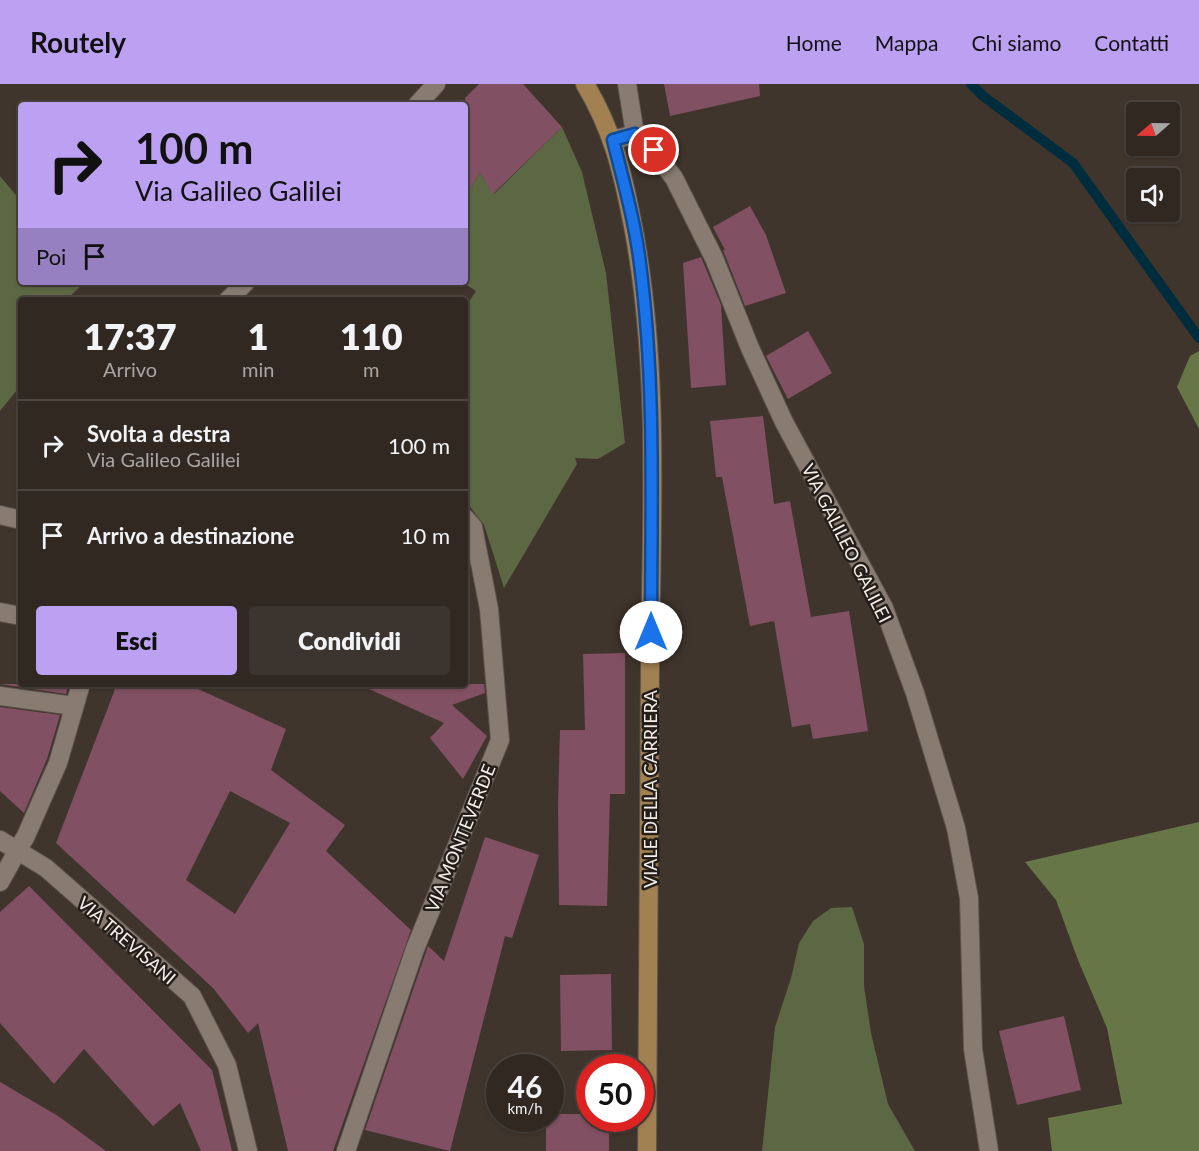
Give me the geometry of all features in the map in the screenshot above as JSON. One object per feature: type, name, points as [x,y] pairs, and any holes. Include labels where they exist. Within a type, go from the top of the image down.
[{"type":"main road","name":"VIALE DELLA CARRIERA","points":[[585,84],[600,109],[613,140],[640,262],[652,420],[647,1151]]},
{"type":"main road","name":"VIALE DELLA CARRIERA","points":[[596,84],[600,109]]},
{"type":"street","points":[[420,102],[436,84]]},
{"type":"street","points":[[613,140],[635,134],[627,84]]},
{"type":"street","name":"VIA GALILEO GALILEI","points":[[635,134],[646,141],[663,160],[674,178],[714,258],[750,348],[784,422],[884,608],[915,693],[956,828],[969,898],[973,1049],[989,1151]]},
{"type":"street","points":[[231,297],[243,285]]},
{"type":"street","points":[[0,515],[18,519]]},
{"type":"street","name":"VIA MONTEVERDE","points":[[346,1151],[415,949],[500,740],[489,609],[474,527],[468,521]]},
{"type":"street","points":[[0,612],[18,615]]},
{"type":"street","points":[[0,882],[22,844],[58,763],[80,687]]},
{"type":"street","points":[[0,696],[74,706]]},
{"type":"street","name":"VIA TREVISANI","points":[[0,840],[22,844],[46,868],[192,996],[227,1065],[248,1151]]},
{"type":"green space","points":[[562,127],[582,172],[606,273],[625,443],[598,459],[575,458],[577,464],[504,588],[484,525],[468,504],[468,303],[476,291],[467,285],[468,191],[480,173],[494,194]]},
{"type":"green space","points":[[0,176],[18,197],[18,285],[82,285],[69,297],[18,297],[18,389],[0,411]]},
{"type":"green space","points":[[1199,351],[1199,429],[1177,387],[1190,356]]},
{"type":"green space","points":[[1199,822],[1199,1151],[1052,1151],[1048,1118],[1122,1104],[1107,1028],[1056,900],[1025,862]]},
{"type":"green space","points":[[852,907],[864,944],[864,986],[871,1033],[888,1104],[915,1151],[762,1151],[775,1027],[791,978],[799,943],[813,921],[831,908]]},
{"type":"building","points":[[479,84],[523,84],[562,127],[493,194],[480,173],[468,191],[468,102],[465,102],[465,98]]},
{"type":"building","points":[[664,84],[759,84],[760,96],[670,116]]},
{"type":"building","points":[[750,206],[766,235],[786,293],[745,306],[723,250],[725,250],[713,227]]},
{"type":"building","points":[[701,257],[721,305],[726,385],[691,388],[683,263]]},
{"type":"building","points":[[808,331],[832,373],[788,399],[766,356]]},
{"type":"building","points":[[763,416],[774,504],[790,501],[811,617],[849,611],[868,731],[813,739],[810,724],[792,727],[774,621],[750,626],[722,477],[716,477],[710,421]]},
{"type":"building","points":[[625,653],[625,794],[610,794],[607,906],[559,905],[560,730],[585,730],[583,654]]},
{"type":"building","points":[[0,684],[18,684],[18,687]]},
{"type":"building","points":[[468,684],[484,684],[485,693],[452,705],[487,736],[463,779],[430,738],[444,723],[365,687],[468,687]]},
{"type":"building","points":[[20,687],[67,687],[66,694]]},
{"type":"building","points":[[116,687],[194,687],[286,729],[271,770],[345,825],[326,851],[411,930],[333,1151],[288,1151],[258,1023],[248,1033],[213,988],[56,843]],"holes":[[[230,791],[290,823],[235,914],[186,880]]]},
{"type":"building","points":[[0,707],[60,715],[47,759],[24,813],[0,791]]},
{"type":"building","points":[[485,837],[539,855],[512,938],[505,936],[450,1151],[365,1130],[428,946],[444,961]]},
{"type":"building","points":[[29,886],[212,1070],[232,1151],[201,1151],[180,1103],[153,1126],[84,1049],[54,1084],[0,1023],[0,912]]},
{"type":"building","points":[[611,974],[612,1050],[561,1051],[560,975]]},
{"type":"building","points":[[1064,1016],[1081,1090],[1017,1105],[999,1031]]},
{"type":"building","points":[[0,1082],[58,1116],[106,1151],[0,1151]]},
{"type":"building","points":[[564,1114],[576,1114],[576,1132],[609,1132],[609,1151],[546,1151],[546,1132],[564,1132]]},
{"type":"waterway","points":[[971,84],[983,96],[1073,163],[1199,338]]},
{"type":"route","points":[[651,632],[652,420],[648,341],[640,262],[613,140],[635,134],[654,150]]}]
